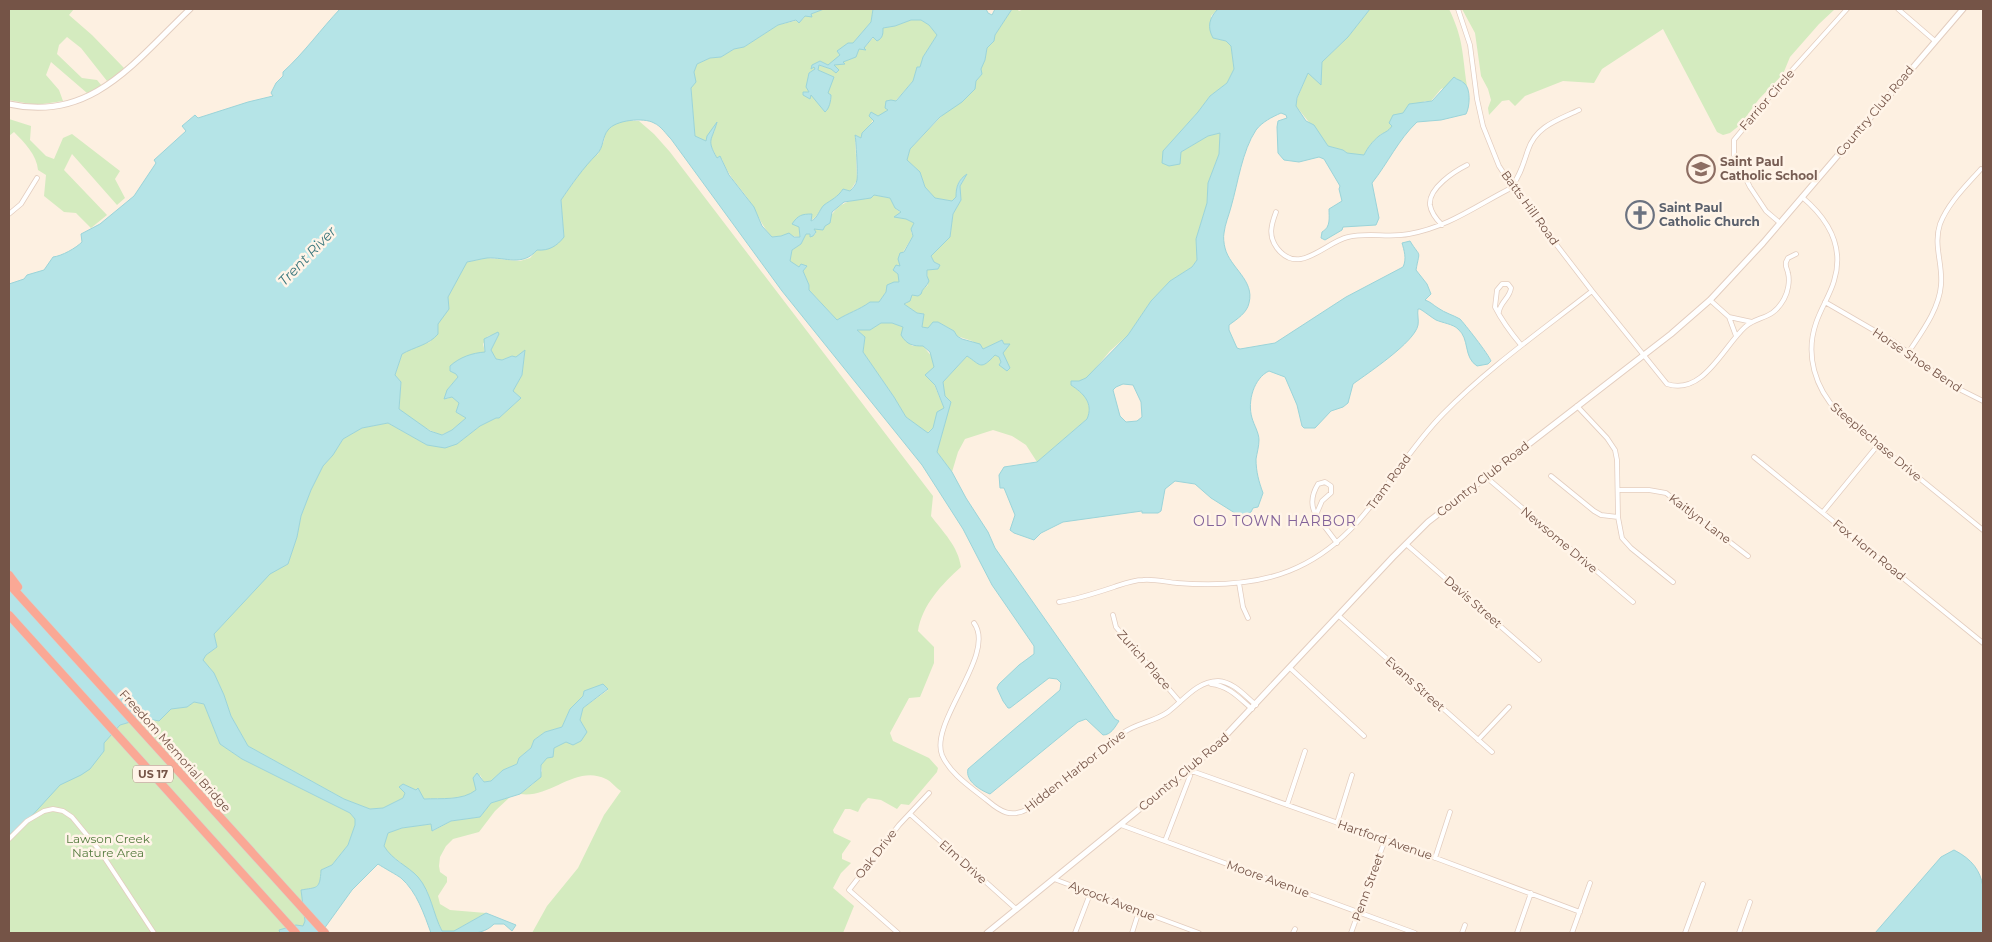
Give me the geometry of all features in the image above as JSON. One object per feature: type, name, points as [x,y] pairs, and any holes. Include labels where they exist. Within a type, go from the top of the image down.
[{"type":"highway","points":[[9,575],[49,629]]},
{"type":"highway","name":"Freedom Memorial Bridge","points":[[9,584],[325,933]]},
{"type":"highway","name":"US 17","points":[[9,615],[296,933]]},
{"type":"street","points":[[9,104],[48,108],[71,104],[93,95],[124,73],[190,9]]},
{"type":"street","name":"Batts Hill Road","points":[[1458,9],[1470,45],[1477,99],[1483,126],[1493,153],[1512,186],[1666,384],[1684,386],[1703,374],[1736,336],[1752,322],[1768,316],[1784,301],[1788,284],[1786,262],[1788,258],[1796,254]]},
{"type":"street","name":"Farrior Circle","points":[[1780,222],[1766,211],[1758,201],[1734,155],[1733,144],[1737,134],[1847,9]]},
{"type":"street","points":[[1898,9],[1935,41]]},
{"type":"street","name":"Country Club Road","points":[[986,933],[1189,770],[1227,736],[1428,522],[1710,300],[1802,197],[1963,9]]},
{"type":"street","points":[[1276,212],[1271,225],[1274,244],[1283,254],[1299,259],[1313,256],[1333,242],[1348,237],[1399,235],[1442,225],[1512,186],[1521,173],[1527,152],[1535,136],[1553,121],[1578,110]]},
{"type":"street","points":[[1442,225],[1430,208],[1431,196],[1451,174],[1468,165]]},
{"type":"street","points":[[1908,353],[1930,317],[1940,292],[1941,279],[1937,243],[1942,219],[1954,201],[1981,169]]},
{"type":"street","points":[[9,214],[22,204],[37,178]]},
{"type":"street","name":"Steeplechase Drive","points":[[1802,197],[1826,222],[1836,244],[1836,271],[1812,337],[1812,362],[1817,380],[1831,405],[1983,530]]},
{"type":"street","points":[[1499,312],[1502,304],[1511,293],[1511,288],[1508,284],[1502,284],[1497,290],[1495,308],[1499,312],[1502,321],[1521,345]]},
{"type":"street","name":"Tram Road","points":[[1059,602],[1143,580],[1199,584],[1239,583],[1268,578],[1289,571],[1319,556],[1337,543],[1361,520],[1414,447],[1443,414],[1490,370],[1592,291]]},
{"type":"street","points":[[1710,300],[1729,317],[1736,336]]},
{"type":"street","name":"Horse Shoe Bend","points":[[1825,302],[1894,342],[1948,382],[1983,401]]},
{"type":"street","points":[[1729,317],[1752,322]]},
{"type":"street","points":[[1577,406],[1607,438],[1615,450],[1618,460],[1618,517],[1620,532],[1625,543],[1673,582]]},
{"type":"street","points":[[1822,512],[1878,444]]},
{"type":"street","name":"Fox Horn Road","points":[[1754,457],[1983,643]]},
{"type":"street","points":[[1551,476],[1598,513],[1618,517]]},
{"type":"street","name":"Newsome Drive","points":[[1486,477],[1633,602]]},
{"type":"street","points":[[1316,515],[1322,501],[1331,493],[1331,486],[1325,482],[1318,484],[1314,490],[1312,508],[1316,515],[1337,543]]},
{"type":"street","name":"Kaitlyn Lane","points":[[1618,490],[1649,490],[1666,493],[1748,556]]},
{"type":"street","name":"Davis Street","points":[[1406,544],[1539,660]]},
{"type":"street","points":[[1239,583],[1243,607],[1248,618]]},
{"type":"street","name":"Zurich Place","points":[[1113,616],[1116,626],[1180,702]]},
{"type":"street","name":"Evans Street","points":[[1339,616],[1492,752]]},
{"type":"street","name":"Hidden Harbor Drive","points":[[974,623],[977,627],[978,647],[965,683],[943,729],[940,740],[941,753],[952,770],[1004,813],[1020,814],[1028,809],[1124,731],[1158,718],[1194,690],[1216,681],[1226,682],[1234,686],[1254,707]]},
{"type":"street","points":[[1290,668],[1364,736]]},
{"type":"street","points":[[1478,740],[1509,707]]},
{"type":"street","points":[[1287,805],[1305,751]]},
{"type":"street","points":[[1165,841],[1190,776],[1189,770]]},
{"type":"street","name":"Hartford Avenue","points":[[1189,770],[1580,912]]},
{"type":"street","points":[[1337,823],[1352,776]]},
{"type":"street","name":"Oak Drive","points":[[898,933],[849,890],[899,825],[929,793]]},
{"type":"street","points":[[9,839],[31,818],[44,811],[54,809],[72,816],[100,851],[154,933]]},
{"type":"street","points":[[1435,858],[1450,812]]},
{"type":"street","name":"Elm Drive","points":[[910,814],[1016,909]]},
{"type":"street","name":"Moore Avenue","points":[[1121,825],[1415,933]]},
{"type":"street","name":"Penn Street","points":[[1351,933],[1385,840]]},
{"type":"street","name":"Aycock Avenue","points":[[1054,879],[1186,931],[1199,933]]},
{"type":"street","points":[[1572,933],[1590,882]]},
{"type":"street","points":[[1684,933],[1703,884]]},
{"type":"street","points":[[1517,933],[1531,893]]},
{"type":"street","points":[[1075,933],[1090,894]]},
{"type":"street","points":[[1739,933],[1750,902]]},
{"type":"street","points":[[1132,933],[1139,912]]},
{"type":"street","points":[[1462,933],[1465,925]]},
{"type":"green space","points":[[9,9],[74,9],[69,15],[92,35],[124,68],[117,77],[107,81],[81,48],[67,37],[59,45],[57,54],[82,78],[97,80],[102,86],[94,92],[87,93],[51,62],[46,75],[59,90],[63,101],[36,105],[9,100]]},
{"type":"green space","points":[[824,9],[873,9],[871,22],[853,43],[842,48],[839,52],[839,57],[828,65],[820,61],[812,68],[815,66],[815,69],[809,73],[807,86],[825,112],[831,99],[827,93],[828,75],[818,70],[818,65],[831,69],[836,68],[834,65],[856,57],[859,49],[864,48],[882,28],[895,26],[911,20],[921,20],[929,25],[937,35],[923,57],[920,67],[917,68],[913,81],[883,115],[878,117],[875,114],[861,138],[855,135],[857,180],[850,191],[843,189],[810,221],[812,214],[799,227],[800,237],[787,235],[772,237],[764,227],[750,201],[724,165],[722,159],[717,158],[709,142],[715,130],[706,141],[695,137],[691,88],[695,82],[694,72],[697,64],[710,58],[721,57],[734,49],[744,47],[778,25],[803,19],[805,16],[812,16],[811,14]]},
{"type":"green space","points":[[1012,9],[1019,11],[1024,9],[1218,9],[1211,16],[1213,38],[1226,41],[1231,46],[1234,69],[1227,83],[1210,96],[1163,151],[1181,152],[1208,136],[1220,133],[1219,154],[1208,183],[1207,203],[1196,239],[1197,260],[1192,267],[1170,281],[1151,301],[1128,335],[1110,351],[1086,378],[1071,385],[1080,391],[1088,403],[1089,413],[1087,419],[1037,462],[1026,445],[1012,436],[993,430],[965,439],[958,452],[952,472],[937,452],[946,419],[943,382],[967,356],[977,362],[987,363],[995,355],[999,357],[1001,362],[999,365],[1010,368],[1002,353],[1004,344],[1002,340],[983,349],[972,341],[957,336],[954,331],[938,322],[928,329],[922,327],[924,314],[917,313],[904,304],[907,303],[912,295],[918,296],[928,285],[927,270],[938,269],[940,265],[934,262],[931,256],[950,237],[953,214],[961,200],[960,186],[966,176],[959,182],[956,197],[952,201],[935,198],[925,187],[920,172],[907,160],[910,149],[982,74],[980,69],[985,60],[987,48],[994,41],[995,35]]},
{"type":"green space","points":[[1370,9],[1449,9],[1460,39],[1467,86],[1462,81],[1441,89],[1431,101],[1425,101],[1403,113],[1388,132],[1381,134],[1369,146],[1364,156],[1347,153],[1328,146],[1296,106],[1308,73],[1321,84],[1322,62],[1348,37]]},
{"type":"green space","points":[[1462,9],[1835,9],[1790,57],[1783,74],[1759,99],[1740,125],[1730,133],[1723,135],[1717,132],[1663,29],[1602,69],[1594,83],[1563,81],[1525,96],[1515,106],[1509,100],[1502,101],[1489,115],[1488,108],[1491,100],[1481,76],[1475,33]]},
{"type":"green space","points":[[9,119],[31,126],[30,140],[46,156],[54,159],[63,138],[72,134],[120,171],[115,179],[125,198],[117,205],[72,154],[64,170],[107,215],[91,228],[76,213],[64,212],[44,196],[46,175],[38,170],[33,154],[22,140],[14,132],[9,136]]},
{"type":"green space","points":[[622,121],[639,121],[670,152],[933,496],[931,516],[957,552],[959,559],[961,567],[934,596],[920,621],[918,631],[934,647],[934,663],[920,697],[909,698],[890,733],[893,741],[929,758],[938,768],[937,772],[909,805],[901,804],[897,809],[881,800],[868,798],[858,812],[845,809],[833,830],[834,833],[851,841],[842,854],[842,859],[851,863],[841,873],[833,888],[854,906],[843,933],[532,933],[547,906],[578,868],[604,815],[621,791],[606,779],[584,776],[574,778],[542,792],[520,794],[533,784],[542,771],[541,765],[553,748],[587,732],[580,720],[583,708],[608,690],[603,685],[584,691],[583,696],[570,709],[562,727],[545,732],[534,740],[531,748],[519,758],[517,764],[503,770],[491,781],[484,782],[480,775],[476,791],[472,794],[459,797],[423,799],[418,788],[416,790],[403,784],[405,793],[403,798],[383,808],[370,809],[344,799],[248,746],[231,716],[214,673],[203,660],[206,655],[217,647],[214,634],[270,573],[288,564],[297,537],[301,516],[311,490],[323,466],[343,439],[362,428],[388,423],[427,445],[457,444],[480,426],[499,418],[521,398],[513,391],[522,375],[525,351],[516,357],[512,356],[502,360],[496,359],[491,350],[499,334],[488,336],[483,344],[485,352],[456,374],[458,377],[447,390],[446,399],[452,397],[459,403],[456,412],[466,418],[452,430],[441,435],[419,424],[399,409],[401,382],[395,375],[402,354],[414,347],[430,342],[440,319],[449,309],[448,297],[466,262],[486,258],[520,261],[530,258],[537,250],[564,237],[561,200],[590,159],[598,154],[604,141],[605,133],[612,125]]},
{"type":"green space","points":[[874,195],[890,198],[895,208],[901,213],[895,217],[914,223],[911,232],[913,236],[903,252],[900,266],[893,269],[898,274],[900,283],[886,292],[879,302],[870,302],[837,320],[809,290],[809,285],[803,271],[806,267],[799,267],[789,261],[792,250],[801,244],[806,234],[810,234],[810,237],[813,236],[816,233],[813,229],[825,226],[838,207],[854,200],[871,198]]},
{"type":"green space","points":[[881,323],[892,323],[903,327],[912,346],[923,346],[933,358],[934,367],[929,372],[944,408],[933,428],[927,433],[906,417],[863,352],[865,337],[857,330],[870,330]]},
{"type":"green space","name":"Lawson Creek Nature Area","points":[[194,702],[204,704],[220,744],[242,759],[350,813],[355,819],[355,825],[348,845],[332,865],[321,870],[320,881],[317,886],[301,890],[305,921],[303,927],[279,930],[280,933],[9,933],[9,817],[120,725],[144,718],[159,720],[171,709],[187,707]]},
{"type":"green space","points":[[510,797],[495,811],[479,832],[453,839],[446,846],[440,857],[440,872],[447,877],[447,882],[438,896],[440,904],[450,910],[486,913],[454,931],[442,931],[427,891],[400,862],[389,854],[384,846],[388,833],[402,828],[431,824],[433,831],[451,821],[480,817],[491,803]]},
{"type":"water","name":"Trent River","points":[[340,9],[824,9],[811,14],[812,17],[805,16],[799,23],[796,20],[778,25],[744,47],[734,49],[721,57],[710,58],[697,64],[694,72],[696,82],[691,88],[695,136],[706,141],[707,136],[717,122],[711,140],[714,152],[717,158],[720,156],[729,175],[754,207],[762,226],[772,237],[789,233],[794,237],[800,237],[799,227],[792,224],[798,217],[812,214],[811,221],[824,205],[843,189],[850,191],[857,182],[855,135],[861,138],[862,133],[874,121],[869,116],[871,112],[878,116],[888,110],[885,108],[886,101],[896,101],[913,81],[917,67],[920,67],[923,57],[937,35],[929,25],[921,20],[911,20],[883,28],[883,34],[880,39],[877,41],[873,37],[864,48],[866,50],[859,49],[856,57],[843,62],[845,64],[834,65],[839,70],[836,73],[819,65],[818,70],[834,77],[828,93],[831,95],[830,102],[825,112],[811,95],[810,99],[803,95],[803,92],[809,92],[806,87],[809,73],[815,69],[814,67],[811,69],[812,65],[820,61],[828,65],[840,55],[837,51],[848,43],[853,43],[871,22],[873,9],[986,9],[992,15],[995,9],[1012,9],[995,35],[994,41],[987,48],[981,69],[982,74],[976,81],[975,89],[962,102],[940,117],[910,149],[907,160],[920,172],[925,187],[935,198],[952,201],[956,197],[960,181],[967,174],[960,186],[961,200],[953,214],[950,237],[931,256],[934,262],[940,265],[938,269],[927,270],[929,281],[921,294],[918,296],[912,295],[910,301],[904,304],[917,313],[924,314],[922,327],[928,328],[933,322],[938,322],[954,331],[962,339],[980,344],[983,349],[1002,340],[1004,344],[1010,344],[1003,353],[1010,368],[1007,371],[999,365],[1001,362],[999,357],[995,355],[983,365],[978,364],[967,356],[943,382],[945,396],[951,402],[937,452],[952,472],[988,532],[995,548],[1115,719],[1119,721],[1112,730],[1108,734],[1103,735],[1086,719],[1078,722],[990,794],[971,781],[968,769],[1060,690],[1061,683],[1057,679],[1049,678],[1008,708],[997,688],[1019,665],[1034,654],[1034,646],[992,585],[963,529],[922,465],[782,291],[671,139],[654,123],[644,120],[630,120],[617,124],[608,130],[599,151],[582,170],[561,200],[564,237],[556,245],[545,250],[537,250],[520,260],[487,258],[467,262],[448,297],[449,309],[438,324],[438,334],[426,343],[402,354],[395,375],[401,382],[399,409],[430,431],[442,435],[452,430],[466,418],[456,412],[459,403],[452,397],[444,399],[447,390],[458,377],[450,371],[450,366],[466,356],[485,352],[484,339],[498,332],[499,334],[491,350],[496,359],[502,360],[512,356],[516,357],[525,350],[522,375],[513,391],[521,398],[499,418],[480,426],[457,444],[445,448],[427,445],[388,423],[362,428],[343,439],[323,466],[311,490],[301,516],[297,537],[288,564],[270,574],[214,634],[217,647],[206,655],[203,660],[214,673],[231,716],[248,746],[344,799],[370,809],[383,808],[403,798],[405,793],[399,787],[403,784],[416,790],[418,788],[424,799],[451,798],[470,794],[476,790],[473,778],[477,773],[484,782],[491,781],[503,770],[517,764],[519,758],[531,748],[534,740],[545,732],[562,727],[570,709],[583,696],[584,691],[603,684],[608,689],[583,708],[580,720],[587,732],[581,741],[573,745],[566,742],[554,748],[553,757],[547,758],[541,765],[541,777],[520,794],[491,803],[480,817],[451,821],[432,831],[431,824],[402,828],[388,833],[384,846],[391,855],[418,877],[429,896],[442,931],[454,931],[486,913],[516,925],[512,931],[504,924],[494,924],[481,932],[431,933],[426,918],[407,884],[401,878],[378,864],[352,890],[321,933],[280,933],[279,930],[296,925],[303,926],[305,921],[301,890],[317,886],[320,881],[321,870],[332,865],[348,845],[355,825],[355,819],[350,813],[242,759],[220,744],[204,704],[194,702],[187,707],[171,709],[159,721],[144,718],[120,725],[104,743],[104,751],[90,769],[60,785],[28,820],[9,835],[9,284],[24,279],[27,275],[44,270],[53,257],[76,247],[82,242],[81,234],[100,224],[134,196],[156,163],[154,160],[186,131],[182,126],[195,115],[198,118],[273,96],[271,93],[276,83],[283,76],[283,72]],"holes":[[[874,195],[890,198],[895,208],[901,212],[894,217],[906,219],[914,223],[911,229],[913,236],[904,252],[900,253],[898,259],[900,266],[896,265],[893,270],[898,274],[899,282],[887,285],[886,292],[879,302],[870,302],[837,320],[809,290],[809,285],[803,271],[807,266],[801,264],[799,267],[790,261],[792,250],[801,244],[806,234],[810,234],[810,237],[816,232],[814,229],[823,230],[830,223],[832,212],[844,202],[871,198]],[[881,323],[892,323],[903,327],[901,335],[908,343],[923,346],[930,352],[934,367],[925,375],[935,385],[944,408],[937,412],[933,428],[928,433],[906,417],[863,352],[865,337],[857,330],[870,330]]]},
{"type":"water","points":[[1218,9],[1370,9],[1348,37],[1322,62],[1321,85],[1308,73],[1297,98],[1296,106],[1306,121],[1314,125],[1328,146],[1347,153],[1364,155],[1374,140],[1392,126],[1389,123],[1393,115],[1403,113],[1409,104],[1432,101],[1454,77],[1466,85],[1469,98],[1466,114],[1441,120],[1417,122],[1404,136],[1372,183],[1379,218],[1376,225],[1343,227],[1342,230],[1325,240],[1321,238],[1322,232],[1328,225],[1329,209],[1342,201],[1340,186],[1324,159],[1319,157],[1299,162],[1284,160],[1278,153],[1277,127],[1278,121],[1287,118],[1286,115],[1281,113],[1258,127],[1251,138],[1244,157],[1224,235],[1228,255],[1245,281],[1250,295],[1246,310],[1229,325],[1229,330],[1237,348],[1275,343],[1346,297],[1403,267],[1405,258],[1402,243],[1410,241],[1419,254],[1416,270],[1427,284],[1431,294],[1425,300],[1460,319],[1491,361],[1488,364],[1477,366],[1470,358],[1462,333],[1456,327],[1436,320],[1418,309],[1418,325],[1409,340],[1390,357],[1353,384],[1348,403],[1331,411],[1315,428],[1304,428],[1302,426],[1297,405],[1285,377],[1269,371],[1259,379],[1253,391],[1250,404],[1252,418],[1259,437],[1256,464],[1263,493],[1258,507],[1253,508],[1251,512],[1242,516],[1238,515],[1211,498],[1195,484],[1175,481],[1165,489],[1161,511],[1158,513],[1142,513],[1142,511],[1063,522],[1041,533],[1034,540],[1014,533],[1010,530],[1015,515],[1004,488],[1000,488],[999,475],[1004,467],[1037,462],[1087,419],[1089,413],[1088,403],[1080,391],[1071,385],[1071,381],[1079,381],[1086,378],[1128,335],[1151,301],[1170,281],[1192,267],[1197,260],[1196,239],[1207,203],[1208,183],[1219,154],[1220,133],[1208,136],[1181,152],[1180,164],[1169,166],[1162,163],[1163,151],[1210,96],[1227,83],[1234,69],[1231,46],[1226,41],[1213,38],[1211,34],[1210,23]],"holes":[[[1123,384],[1133,385],[1141,402],[1142,417],[1137,421],[1126,422],[1120,416],[1113,390]]]},
{"type":"water","points":[[1954,850],[1975,866],[1980,875],[1984,896],[1983,933],[1875,933],[1941,857]]},
{"type":"place","name":"Saint Paul Catholic School","points":[[1701,169]]},
{"type":"place","name":"Saint Paul Catholic Church","points":[[1640,215]]},
{"type":"district","name":"OLD TOWN HARBOR","points":[[1275,521]]}]
